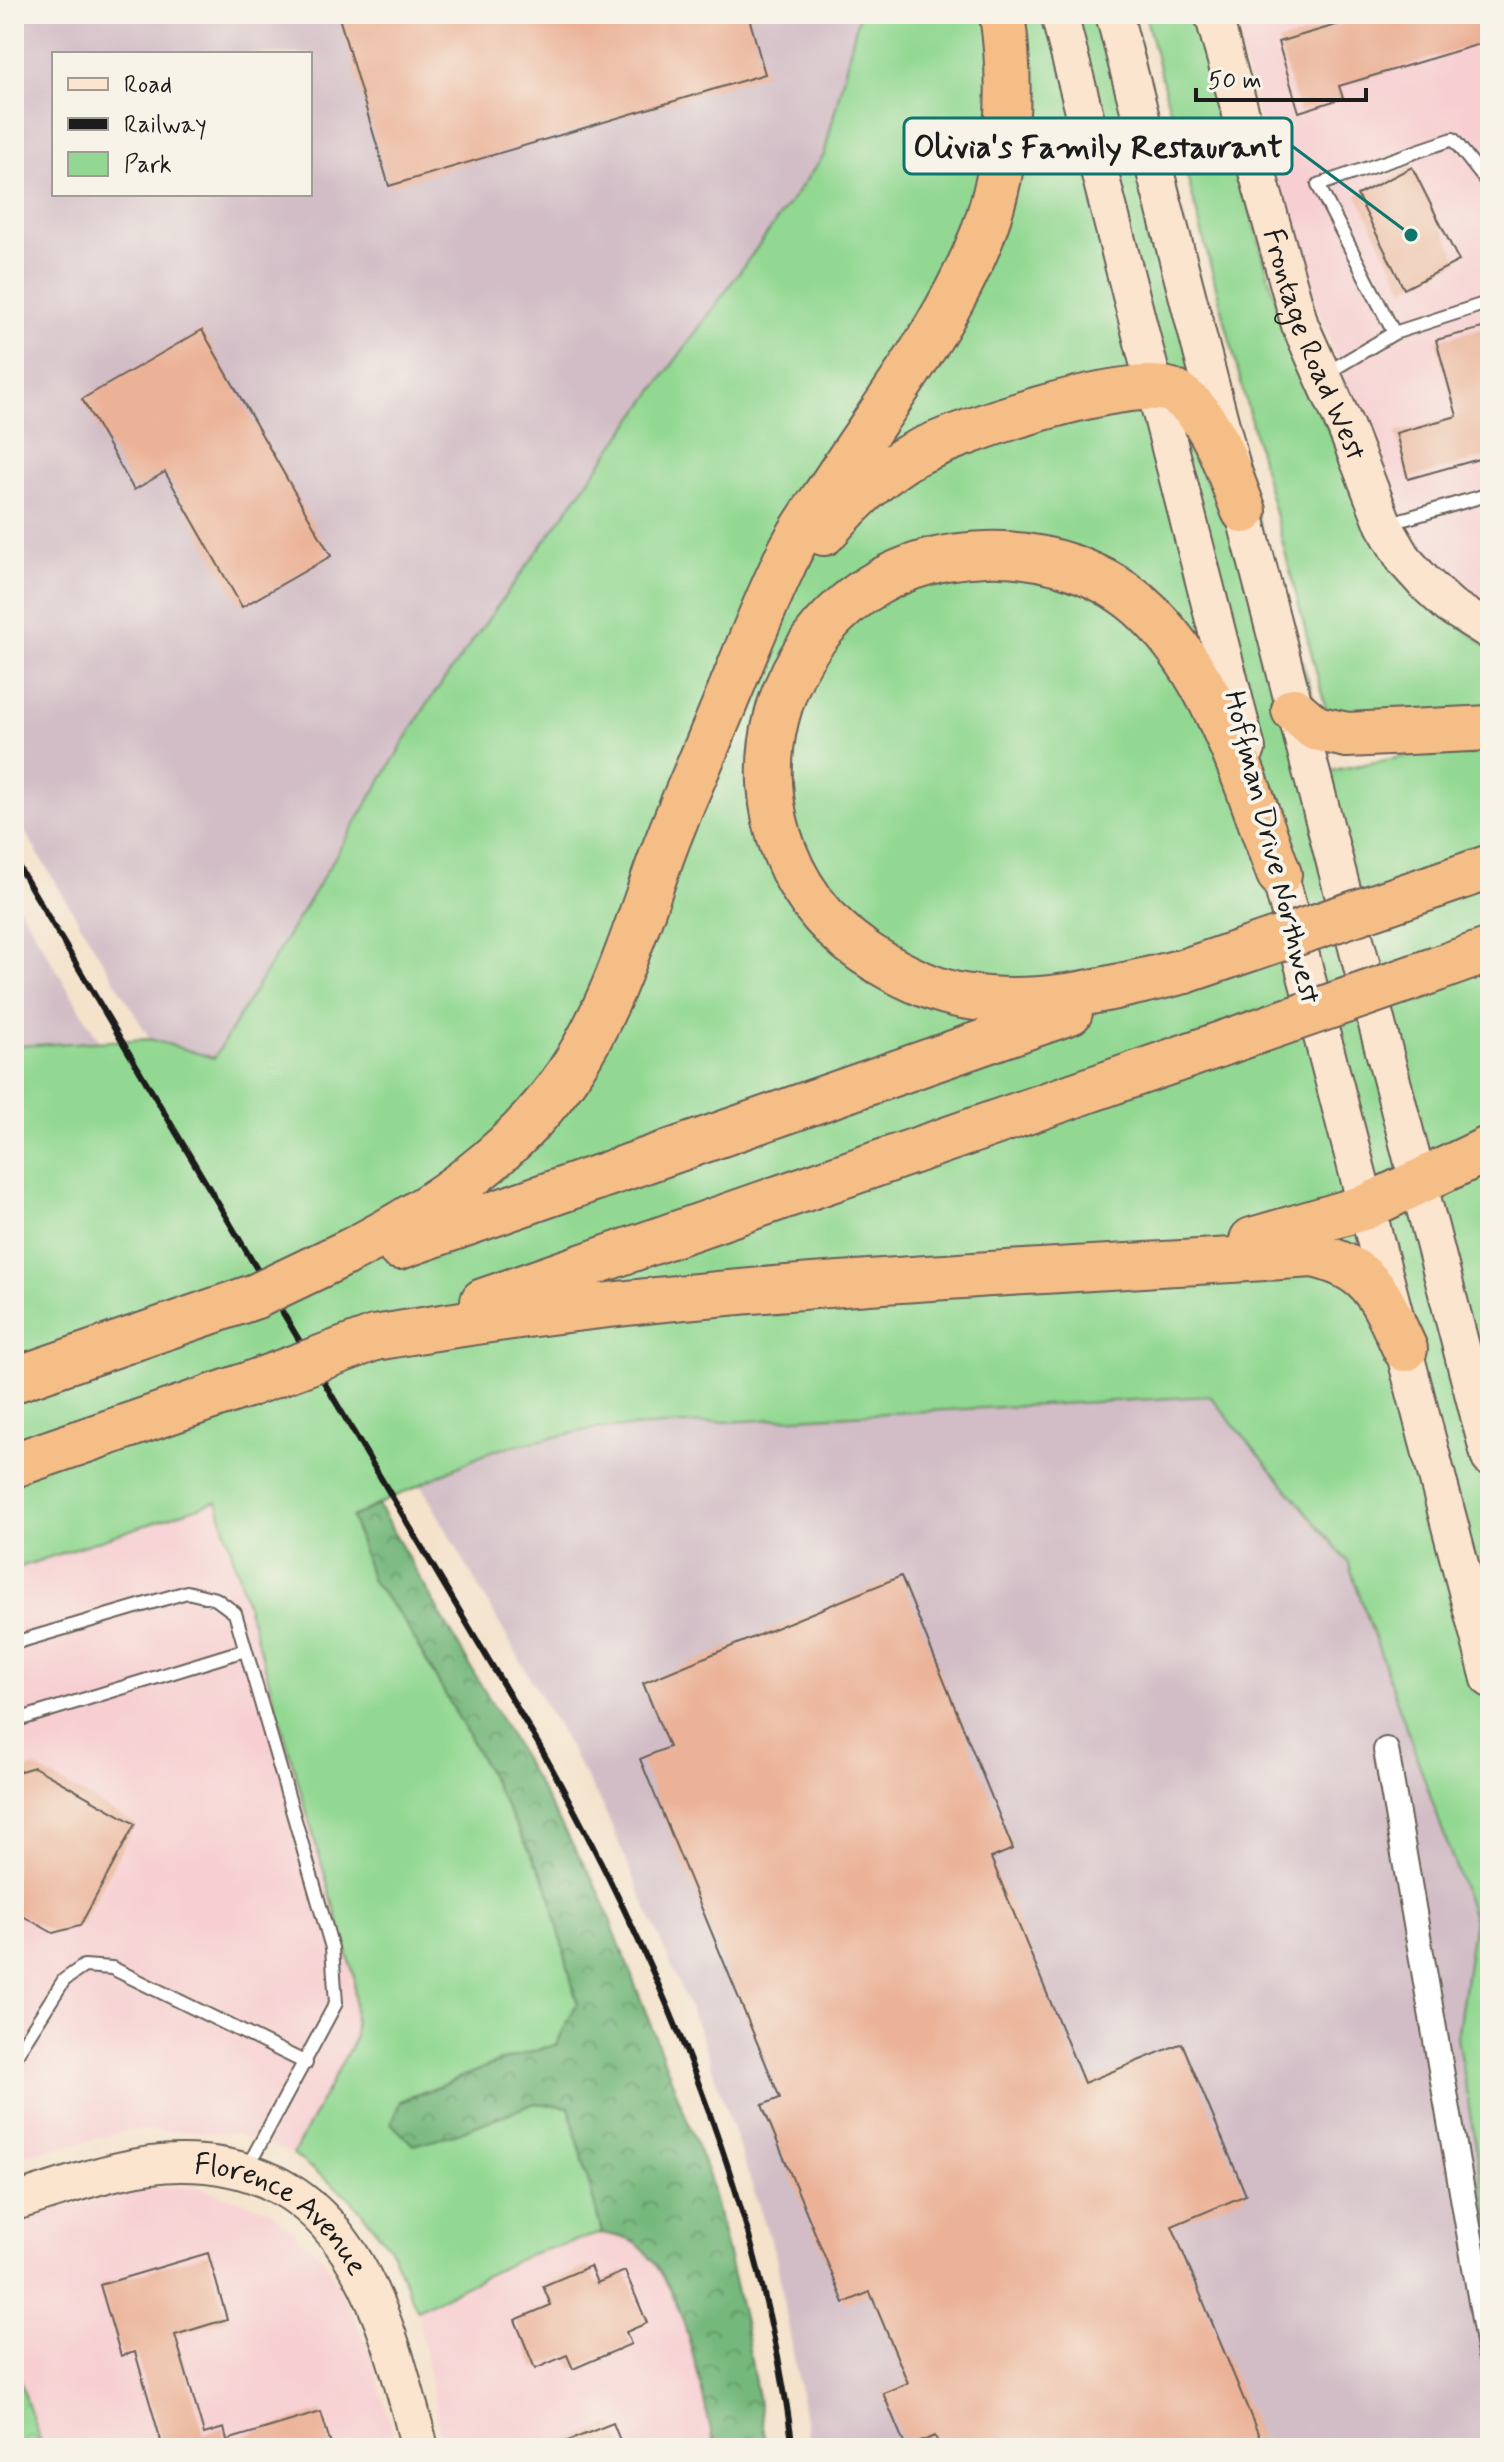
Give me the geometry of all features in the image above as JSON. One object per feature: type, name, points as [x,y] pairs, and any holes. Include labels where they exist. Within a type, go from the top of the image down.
[{"type":"highway","points":[[350,1257],[447,1195],[521,1131],[567,1075],[622,973],[660,859],[784,562],[959,290],[983,233],[1001,170],[1009,105],[1010,68],[1002,14]]},
{"type":"highway","points":[[740,667],[822,535],[859,495],[906,459],[971,429],[1116,390],[1155,385],[1173,391],[1202,416],[1244,511]]},
{"type":"highway","points":[[1185,971],[1064,998],[1013,1000],[963,996],[932,988],[896,972],[838,932],[796,876],[773,807],[769,770],[773,732],[796,662],[842,605],[871,584],[902,569],[971,554],[1008,553],[1045,558],[1117,589],[1148,613],[1176,647],[1208,695],[1235,754],[1279,874]]},
{"type":"highway","points":[[1294,710],[1315,728],[1347,735],[1490,728]]},
{"type":"highway","points":[[14,1380],[256,1296],[350,1257],[1490,867]]},
{"type":"highway","points":[[14,1465],[1490,950]]},
{"type":"highway","points":[[1076,1269],[1236,1243],[1366,1207],[1490,1148]]},
{"type":"highway","points":[[375,1338],[551,1311],[1076,1269],[1313,1255],[1349,1265],[1371,1285],[1405,1349]]},
{"type":"main road","name":"Hoffman Drive Northwest","points":[[1059,14],[1279,874],[1490,1679]]},
{"type":"main road","name":"Hoffman Drive Northwest","points":[[1114,14],[1490,1458]]},
{"type":"main road","name":"Frontage Road West","points":[[1213,14],[1300,325],[1346,428],[1384,525],[1405,561],[1424,582],[1450,606],[1490,631]]},
{"type":"main road","name":"Florence Avenue","points":[[14,2202],[145,2166],[181,2163],[244,2172],[274,2183],[323,2219],[363,2270],[389,2337],[420,2448]]},
{"type":"street","points":[[1386,1750],[1490,2354]]},
{"type":"lane","points":[[1394,333],[1318,185],[1453,139],[1490,186]]},
{"type":"lane","points":[[1321,376],[1394,333],[1490,302]]},
{"type":"lane","points":[[1384,525],[1490,494]]},
{"type":"lane","points":[[14,1643],[187,1592],[216,1599],[235,1613],[332,1948],[336,2003],[244,2172]]},
{"type":"lane","points":[[14,1721],[245,1650]]},
{"type":"lane","points":[[14,2058],[64,1980],[84,1966],[112,1968],[306,2063]]},
{"type":"shaded area","points":[[14,14],[859,14],[824,155],[427,704],[214,1058],[150,1039],[14,814]]},
{"type":"shaded area","points":[[1231,14],[1490,14],[1490,606],[1413,549],[1370,448],[1290,234]]},
{"type":"shaded area","points":[[14,898],[99,1041],[14,1046]]},
{"type":"shaded area","points":[[1210,1396],[1348,1562],[1474,1920],[1457,2038],[1490,2231],[1490,2448],[810,2448],[776,2257],[701,2035],[604,1809],[421,1485],[491,1451],[592,1429]]},
{"type":"shaded area","points":[[217,1500],[354,1976],[355,2038],[293,2154],[234,2133],[130,2130],[14,2158],[14,1569]]},
{"type":"shaded area","points":[[194,2186],[270,2210],[325,2261],[368,2345],[397,2448],[42,2448],[14,2361],[14,2220],[143,2188]]},
{"type":"shaded area","points":[[602,2233],[635,2242],[658,2268],[683,2321],[715,2448],[443,2448],[417,2310],[527,2255]]},
{"type":"green space","points":[[859,14],[1131,14],[1272,574],[1310,686],[1329,771],[1432,751],[1467,755],[1490,751],[1490,2231],[1457,2038],[1474,1920],[1348,1562],[1210,1396],[592,1429],[491,1451],[352,1517],[372,1581],[402,1618],[547,1884],[578,2003],[556,2045],[506,2059],[400,2101],[455,2134],[535,2103],[569,2107],[602,2233],[527,2255],[417,2310],[389,2246],[350,2198],[293,2154],[355,2038],[354,1976],[217,1501],[14,1569],[14,1046],[150,1039],[214,1058],[427,704],[824,155]]},
{"type":"green space","points":[[1145,14],[1195,14],[1288,344],[1398,577],[1490,649],[1490,736],[1328,717]]},
{"type":"green space","points":[[378,1505],[599,1891],[710,2179],[744,2322],[767,2448],[715,2448],[689,2339],[668,2285],[637,2244],[602,2233],[569,2107],[535,2103],[455,2134],[413,2145],[391,2123],[400,2102],[506,2059],[556,2045],[577,2003],[547,1884],[402,1618],[372,1581],[352,1517]]},
{"type":"green space","points":[[14,2361],[42,2448],[14,2448]]},
{"type":"building","points":[[338,14],[748,14],[765,74],[389,186]]},
{"type":"building","points":[[1374,14],[1490,14],[1490,41],[1339,86],[1343,98],[1299,112],[1278,42]]},
{"type":"building","points":[[1412,167],[1459,261],[1404,289],[1357,195]]},
{"type":"building","points":[[1490,326],[1490,456],[1408,479],[1396,433],[1457,416],[1436,340]]},
{"type":"building","points":[[202,330],[331,556],[242,607],[165,472],[134,490],[82,399]]},
{"type":"building","points":[[901,1576],[1013,1849],[991,1858],[1084,2083],[1182,2043],[1246,2195],[1172,2226],[1264,2448],[940,2448],[935,2436],[906,2448],[883,2393],[908,2383],[870,2292],[844,2303],[762,2105],[780,2098],[640,1759],[669,1747],[643,1683]]},
{"type":"building","points":[[34,1767],[135,1824],[80,1926],[53,1933],[14,1911],[14,1773]]},
{"type":"building","points":[[208,2253],[227,2319],[175,2335],[204,2434],[224,2428],[227,2440],[321,2412],[332,2448],[163,2448],[135,2352],[121,2356],[100,2285]]},
{"type":"building","points":[[590,2266],[597,2283],[625,2271],[647,2323],[626,2332],[631,2344],[573,2369],[567,2355],[535,2369],[515,2320],[551,2305],[543,2286]]},
{"type":"building","points":[[613,2423],[623,2448],[553,2448],[553,2447]]},
{"type":"railway","points":[[14,859],[539,1745],[625,1912],[664,1997],[730,2173],[778,2355],[793,2448]]},
{"type":"place","name":"Olivia's Family Restaurant","points":[[1411,235]]}]
